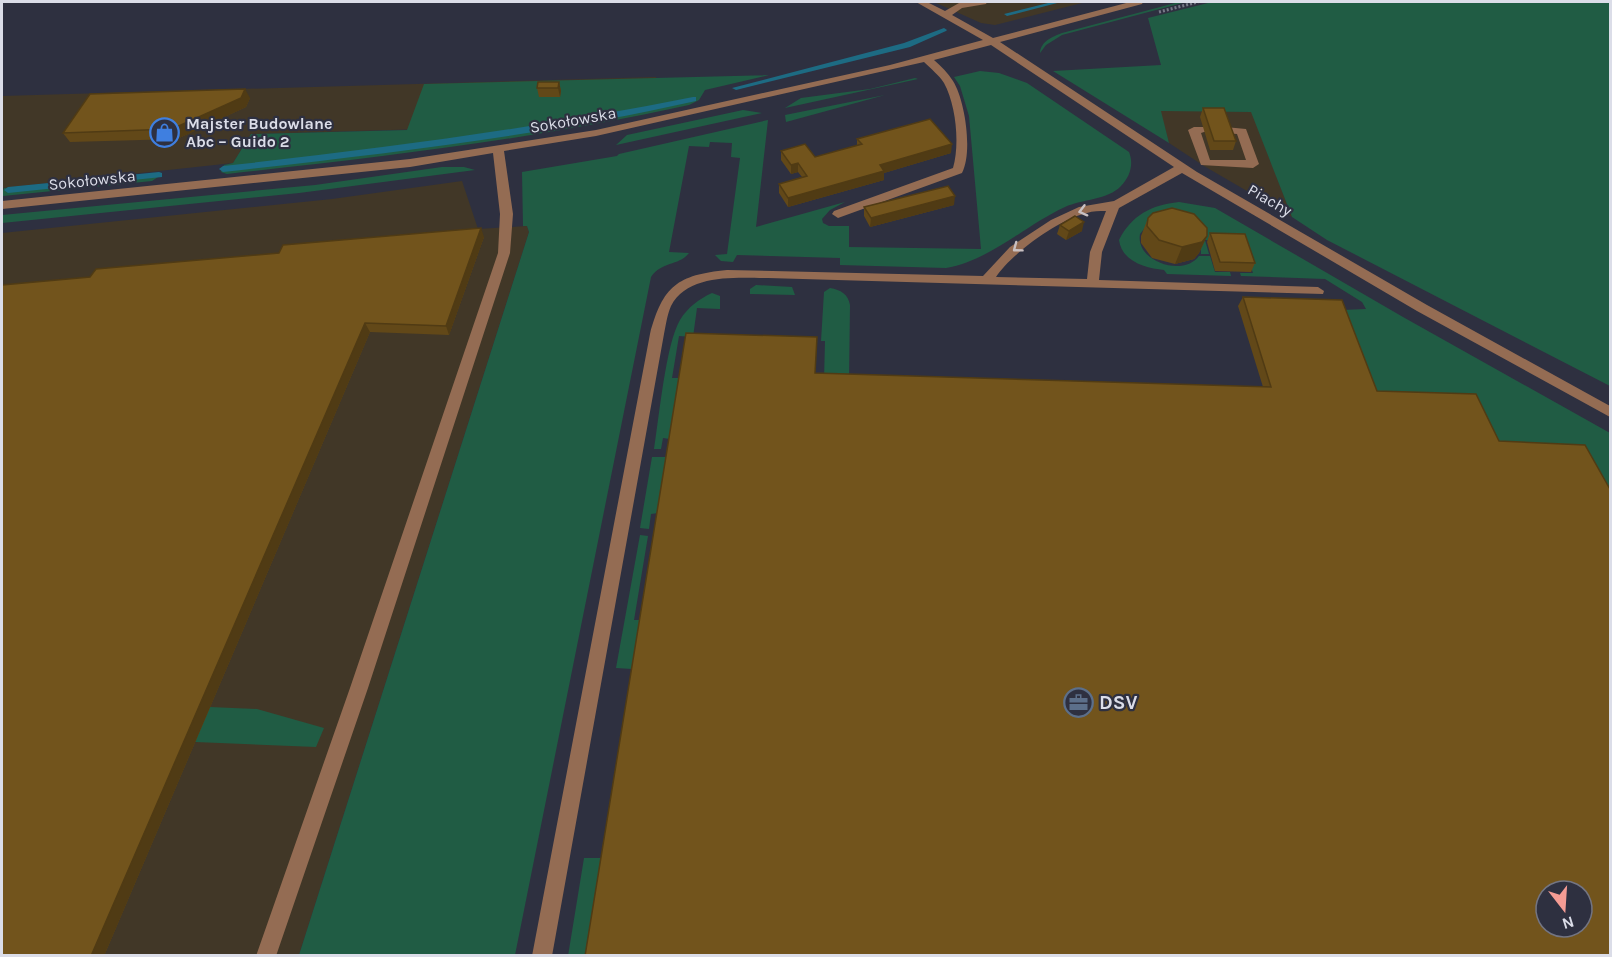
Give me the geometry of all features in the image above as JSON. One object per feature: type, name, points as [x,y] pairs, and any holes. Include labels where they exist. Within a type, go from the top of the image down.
[{"type":"street","name":"Piachy","points":[[921,2],[992,41],[1181,168],[1432,314],[1611,412]]},
{"type":"street","points":[[946,15],[960,4],[983,2]]},
{"type":"street","name":"Sokołowska","points":[[2,205],[340,171],[498,150],[636,125],[927,59],[1111,4],[1138,2]]},
{"type":"street","points":[[838,214],[958,170],[961,155],[956,104],[950,84],[927,59]]},
{"type":"street","points":[[1204,130],[1194,130],[1204,146],[1205,163]]},
{"type":"street","points":[[1193,175],[1205,163],[1253,164],[1242,130],[1226,130]]},
{"type":"street","points":[[1231,146],[1248,147]]},
{"type":"street","points":[[266,956],[359,688],[504,253],[507,239],[506,203],[498,150]]},
{"type":"street","points":[[987,279],[998,262],[1027,240],[1068,216],[1082,209],[1114,205],[1181,168]]},
{"type":"street","points":[[1093,283],[1092,265],[1095,249],[1114,205]]},
{"type":"street","points":[[542,956],[655,346],[666,303],[678,289],[716,276],[733,274],[987,279],[1318,291]]},
{"type":"shaded area","points":[[934,2],[1086,2],[995,25],[981,23]]},
{"type":"shaded area","name":"Majster Budowlane Abc – Guido 2","points":[[656,77],[659,102],[531,126],[251,134],[233,163],[2,188],[2,96]]},
{"type":"shaded area","points":[[1160,111],[1252,112],[1292,217],[1169,143]]},
{"type":"shaded area","points":[[462,181],[478,229],[527,226],[529,232],[299,955],[2,955],[2,233],[332,199]]},
{"type":"green space","points":[[1186,2],[1062,35],[1046,45],[1040,53],[1045,42],[1062,33]]},
{"type":"green space","points":[[1212,2],[1610,2],[1610,386],[1327,240],[1292,217],[1251,112],[1161,111],[1169,143],[1053,71],[1161,65],[1148,18]]},
{"type":"green space","points":[[980,71],[999,73],[1027,83],[1129,152],[1131,166],[1127,179],[1116,191],[1065,207],[978,258],[946,268],[840,265],[840,258],[737,255],[733,262],[721,261],[715,255],[727,254],[740,158],[731,157],[732,143],[710,142],[709,147],[689,146],[669,252],[689,253],[680,260],[660,268],[651,277],[515,955],[299,955],[529,232],[527,226],[523,226],[522,172],[617,156],[768,120],[756,227],[845,202],[830,210],[822,219],[823,223],[829,226],[849,226],[849,247],[981,249],[969,116],[960,86],[954,77]]},
{"type":"green space","points":[[769,75],[705,90],[699,100],[689,105],[574,128],[401,154],[227,174],[221,172],[224,165],[233,163],[251,134],[407,130],[424,84]]},
{"type":"green space","points":[[918,79],[785,108],[801,98],[870,89]]},
{"type":"green space","points":[[885,95],[786,122],[785,115]]},
{"type":"green space","points":[[743,110],[762,113],[616,145],[627,135]]},
{"type":"green space","points":[[442,167],[464,167],[475,170],[299,193],[2,223],[2,215],[315,185]]},
{"type":"green space","points":[[161,175],[152,181],[3,196],[2,193],[4,188]]},
{"type":"green space","points":[[1179,202],[1215,208],[1610,433],[1610,514],[1492,448],[1377,393],[1343,310],[1366,309],[1362,302],[1325,279],[1241,276],[1240,273],[1253,273],[1242,242],[1205,240],[1209,254],[1201,254],[1201,246],[1144,229],[1140,234],[1140,244],[1152,259],[1172,266],[1182,266],[1199,256],[1210,256],[1215,272],[1230,272],[1231,276],[1167,274],[1164,270],[1150,268],[1130,259],[1121,248],[1119,240],[1130,224],[1151,209]]},
{"type":"green space","points":[[756,285],[792,287],[795,295],[750,294],[750,289]]},
{"type":"green space","points":[[830,288],[843,293],[850,305],[849,381],[824,380],[825,341],[821,341],[824,292]]},
{"type":"green space","points":[[712,293],[720,296],[720,309],[697,308],[693,337],[679,336],[672,378],[680,378],[670,439],[663,438],[661,449],[654,449],[667,363],[675,331],[690,307]]},
{"type":"green space","points":[[652,457],[667,457],[658,513],[651,514],[649,529],[640,528]]},
{"type":"green space","points":[[640,535],[648,536],[634,620],[640,620],[632,669],[616,668]]},
{"type":"green space","points":[[2,698],[257,709],[324,728],[316,747],[2,734]]},
{"type":"green space","points":[[584,858],[601,858],[585,955],[568,956]]},
{"type":"building","points":[[538,82],[559,82],[558,88],[537,88]]},
{"type":"building","points":[[245,89],[241,98],[172,129],[63,133],[90,94]]},
{"type":"building","points":[[1203,108],[1224,108],[1236,141],[1214,141]]},
{"type":"building","points":[[930,119],[952,144],[880,165],[884,171],[788,198],[779,184],[807,176],[798,163],[791,165],[781,151],[805,144],[815,157],[862,144],[857,139]]},
{"type":"building","points":[[948,186],[955,196],[871,218],[864,207]]},
{"type":"building","points":[[1172,208],[1194,214],[1207,228],[1207,236],[1202,242],[1182,247],[1159,240],[1147,226],[1148,218],[1153,213]]},
{"type":"building","points":[[1075,216],[1084,222],[1069,231],[1060,225]]},
{"type":"building","points":[[481,228],[446,326],[365,323],[91,956],[2,956],[2,285],[90,277],[96,269],[279,253],[283,245]]},
{"type":"building","points":[[1210,233],[1245,234],[1255,263],[1220,262]]},
{"type":"building","name":"DSV","points":[[1243,297],[1342,300],[1377,391],[1476,394],[1499,441],[1585,445],[1611,491],[1611,956],[585,956],[686,333],[817,337],[815,373],[1271,387]]},
{"type":"waterway","points":[[1007,14],[1058,2]]},
{"type":"waterway","points":[[736,88],[907,45],[944,30]]},
{"type":"waterway","points":[[223,169],[459,140],[635,111],[693,99]]},
{"type":"waterway","points":[[8,190],[159,175]]},
{"type":"place","name":"Majster Budowlane Abc – Guido 2","points":[[165,132]]},
{"type":"place","name":"DSV","points":[[1078,702]]}]
